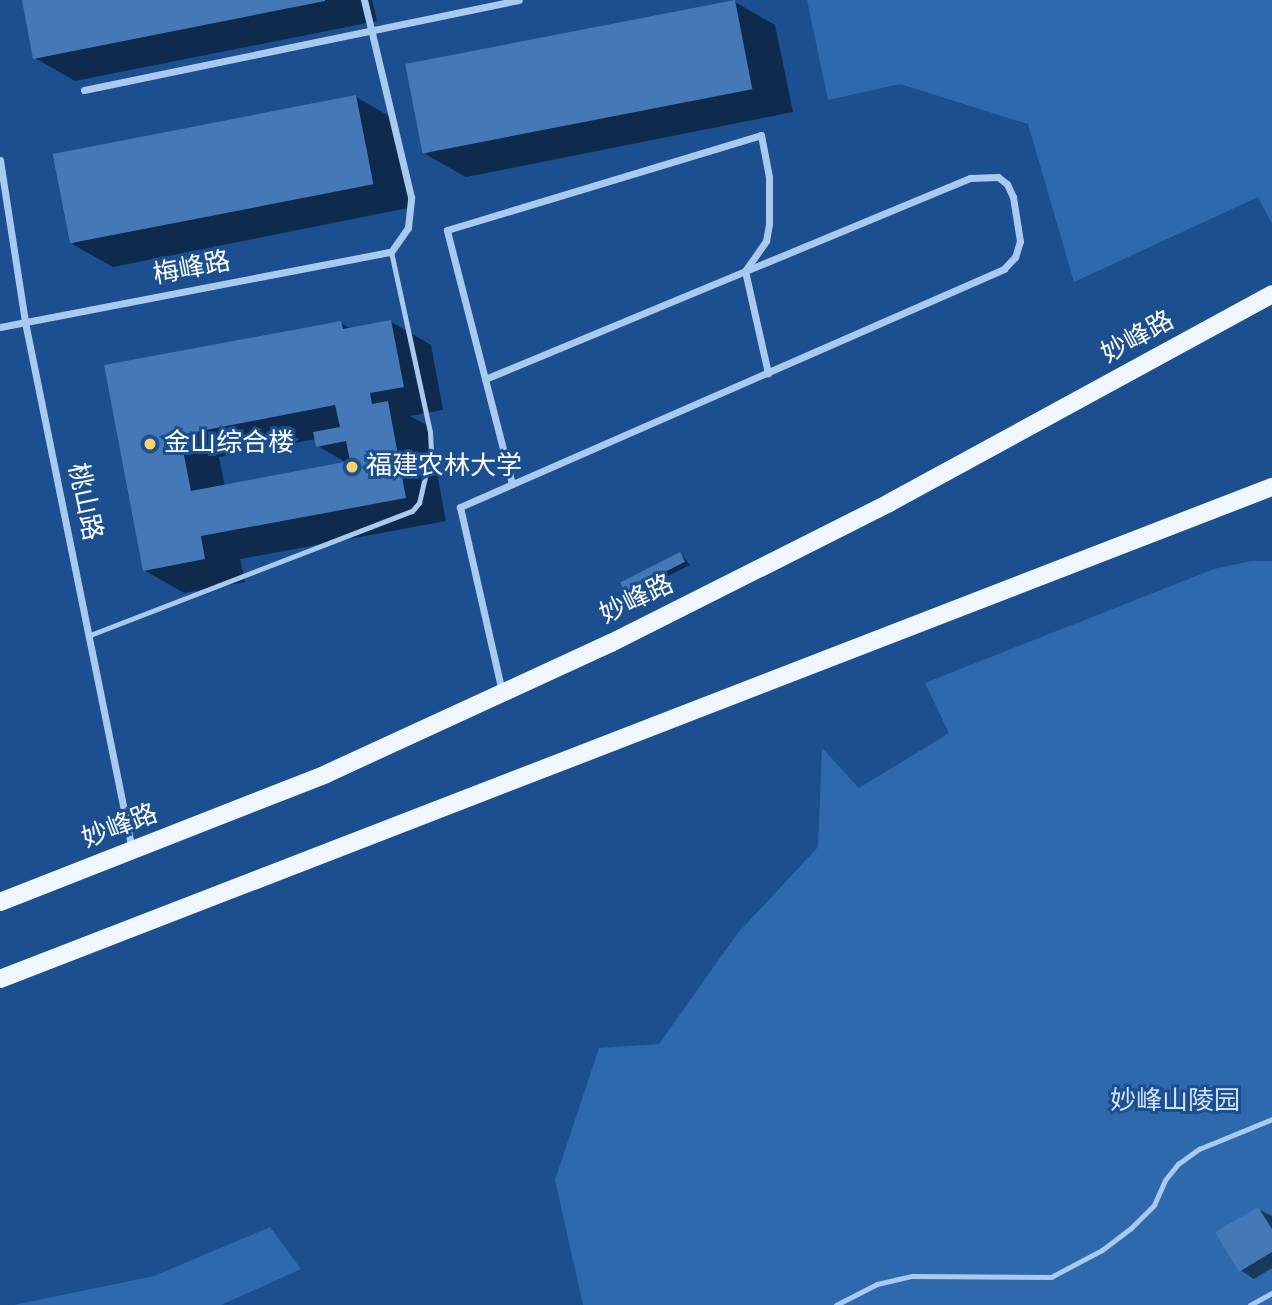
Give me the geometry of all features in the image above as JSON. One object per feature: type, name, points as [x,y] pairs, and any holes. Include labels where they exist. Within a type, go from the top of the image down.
[{"type":"main road","name":"妙峰路","points":[[0,902],[326,774],[503,692],[889,503],[1272,294]]},
{"type":"main road","points":[[0,979],[1272,487]]},
{"type":"street","points":[[364,0],[411,197],[408,228],[391,252]]},
{"type":"street","points":[[84,90],[519,0]]},
{"type":"street","points":[[512,484],[447,230],[761,135],[769,177],[769,224],[766,240],[745,271],[768,373]]},
{"type":"street","name":"桃山路","points":[[0,160],[25,322],[132,850]]},
{"type":"street","points":[[485,379],[986,174],[1007,184],[1020,221],[1015,257],[1004,268],[460,507],[503,692]]},
{"type":"street","name":"梅峰路","points":[[0,327],[391,252]]},
{"type":"lane","points":[[90,635],[412,511],[419,503],[431,451],[430,432],[391,252]]},
{"type":"lane","points":[[836,1305],[877,1284],[912,1276],[1051,1277],[1102,1250],[1131,1228],[1154,1205],[1165,1180],[1178,1164],[1199,1149],[1272,1119]]},
{"type":"lane","points":[[1250,1305],[1272,1293]]},
{"type":"green space","points":[[807,0],[1272,0],[1272,224],[1258,197],[1074,282],[1028,124],[900,84],[828,100]]},
{"type":"green space","name":"妙峰山陵园","points":[[1251,561],[1272,561],[1272,1305],[583,1305],[555,1180],[599,1048],[659,1044],[737,934],[818,847],[822,748],[859,788],[949,733],[925,683],[1214,569]]},
{"type":"green space","points":[[270,1227],[301,1269],[221,1305],[14,1305],[154,1276]]},
{"type":"building","points":[[22,0],[325,0],[325,1],[33,59]]},
{"type":"building","points":[[735,0],[752,89],[423,153],[405,64]]},
{"type":"building","points":[[356,95],[373,184],[70,243],[53,154]]},
{"type":"building","name":"金山综合楼","points":[[391,320],[404,387],[370,393],[372,404],[388,401],[406,498],[201,536],[205,559],[143,571],[104,365],[341,321],[343,329]],"holes":[[[335,405],[340,427],[313,432],[316,447],[346,441],[350,461],[191,491],[180,435]]]},
{"type":"building","points":[[680,552],[685,562],[625,592],[620,582]]},
{"type":"building","points":[[1258,1207],[1272,1229],[1272,1252],[1239,1272],[1215,1232]]},
{"type":"place","name":"金山综合楼","points":[[150,444]]},
{"type":"place","name":"福建农林大学","points":[[352,467]]}]
